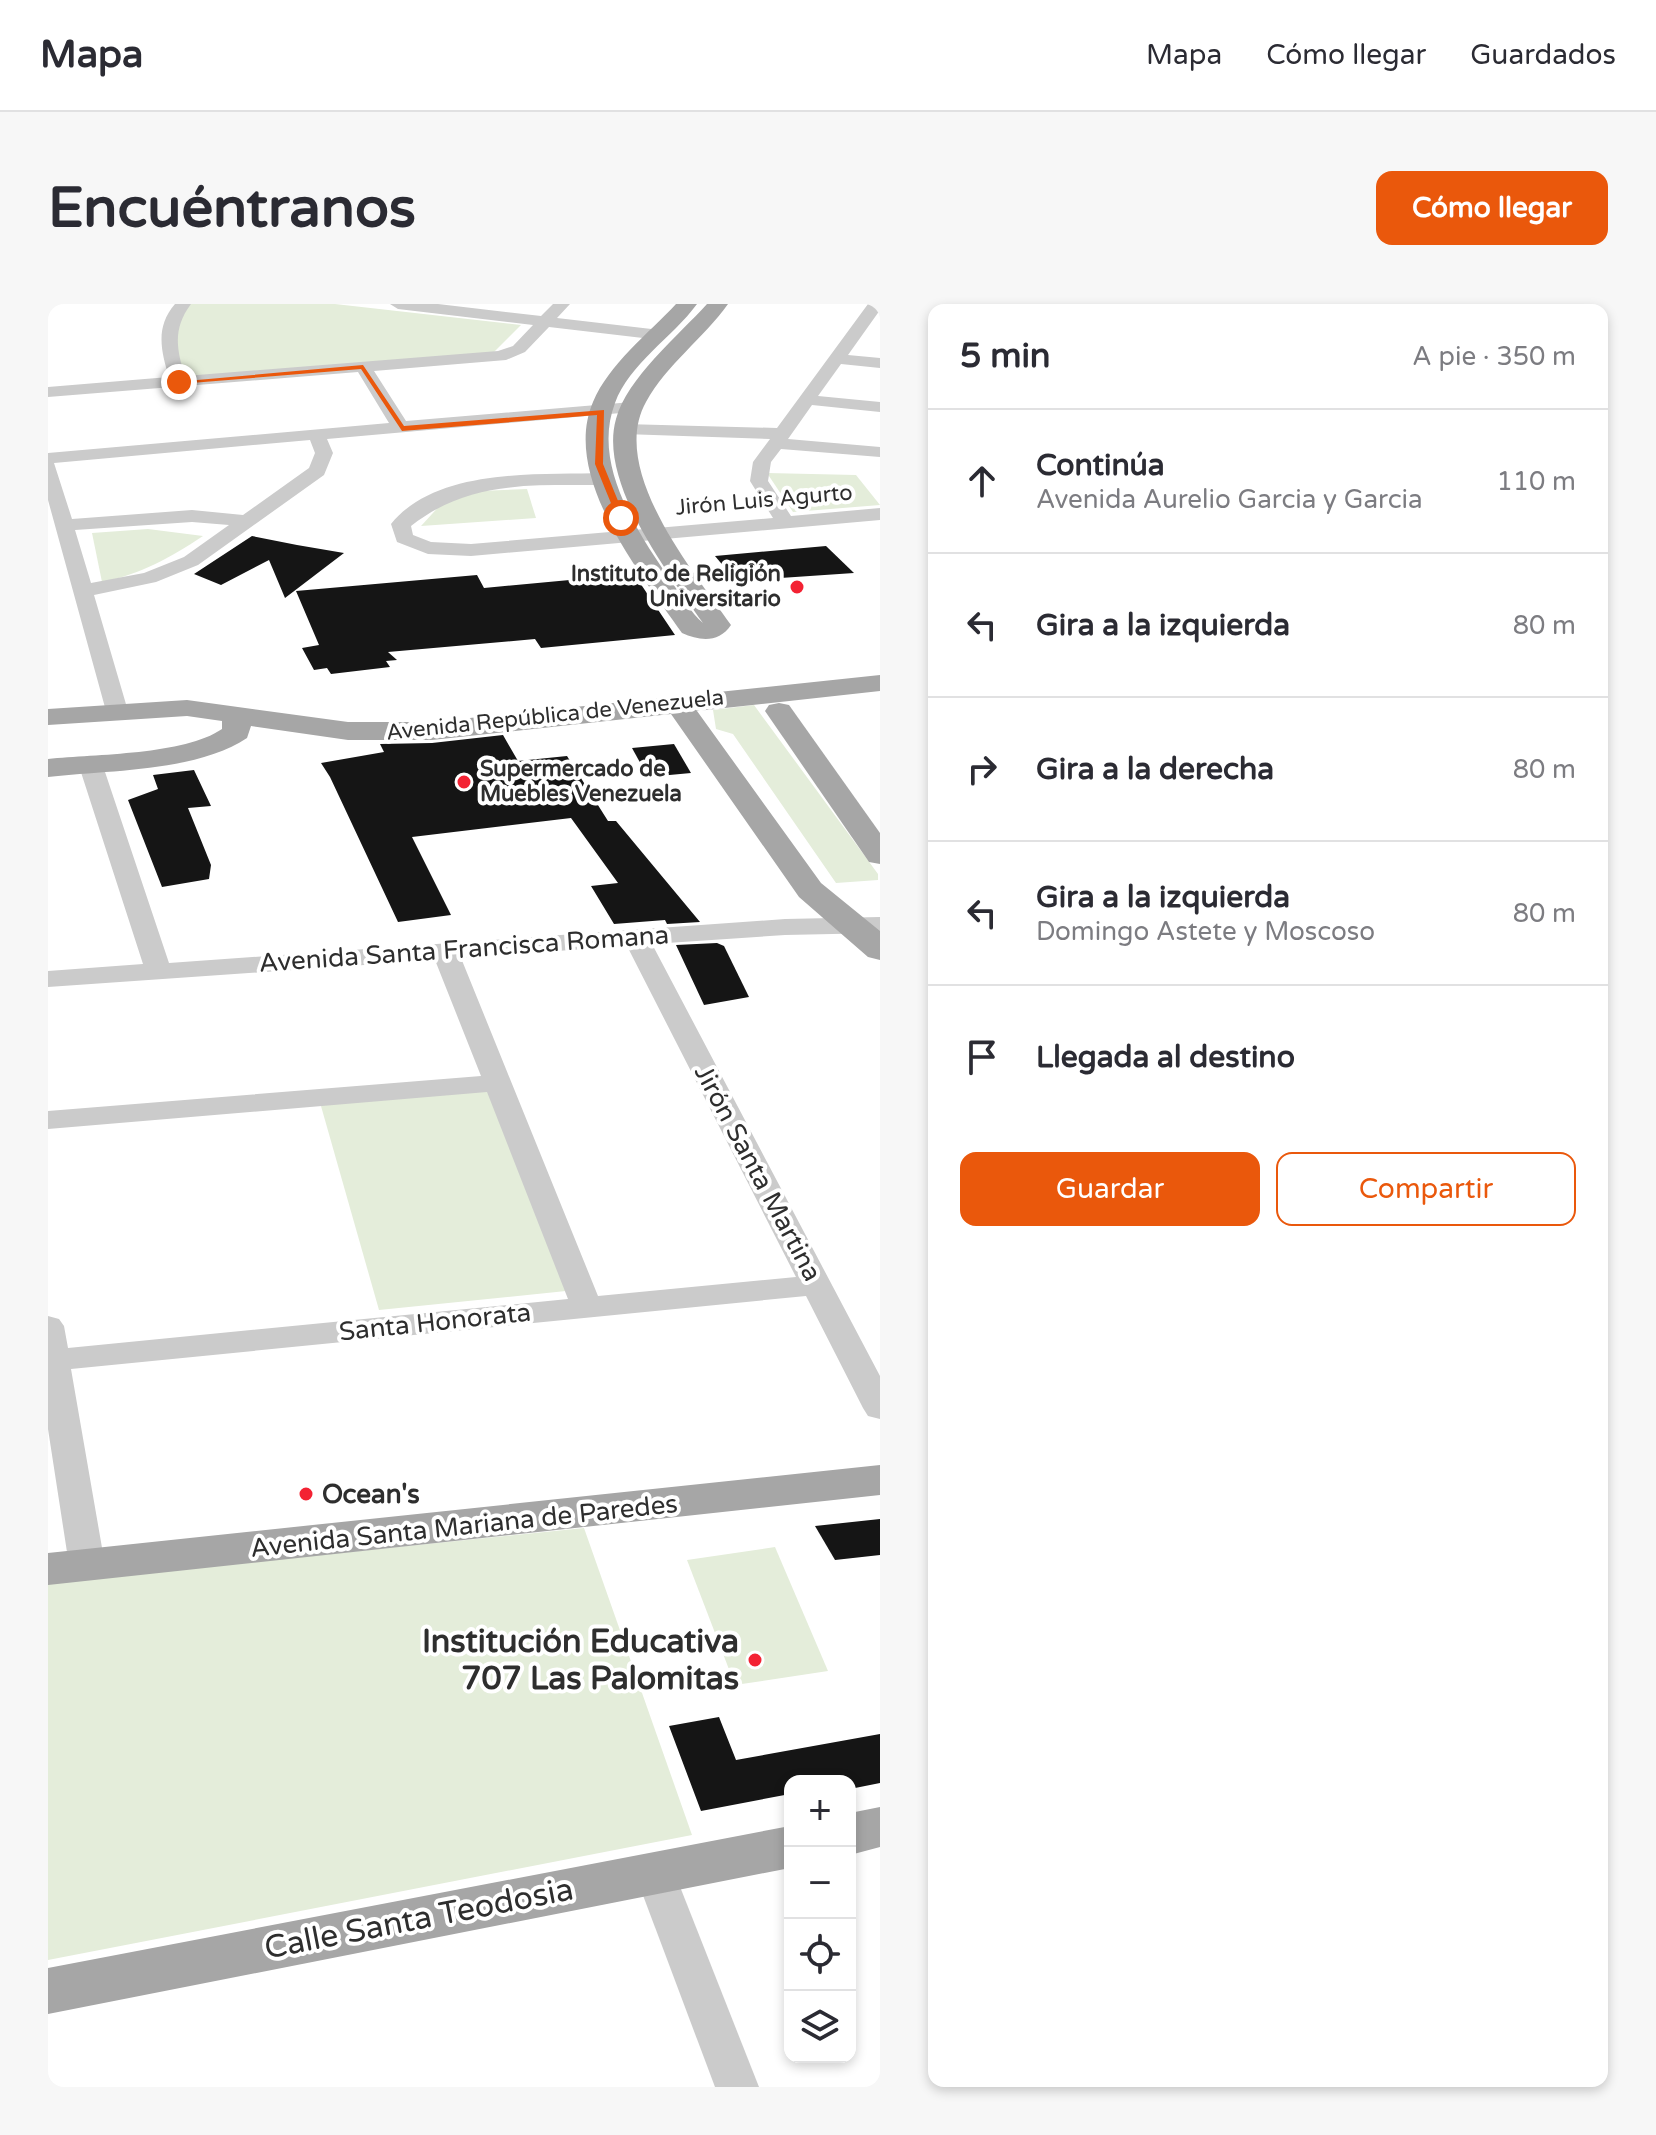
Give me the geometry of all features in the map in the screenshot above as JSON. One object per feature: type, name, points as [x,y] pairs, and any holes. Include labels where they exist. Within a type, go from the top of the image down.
[{"type":"main road","points":[[687,304],[612,390],[601,412],[597,448],[604,479],[631,536],[691,627],[700,631],[714,630],[718,625],[677,569],[657,533],[627,464],[628,418],[718,304]]},
{"type":"main road","name":"Avenida República de Venezuela","points":[[48,717],[187,708],[331,729],[389,733],[880,683]]},
{"type":"main road","points":[[678,704],[810,890],[820,901],[866,924],[880,950]]},
{"type":"main road","points":[[779,711],[880,855]]},
{"type":"main road","points":[[48,768],[175,753],[219,744],[237,732],[236,719],[231,714]]},
{"type":"main road","name":"Avenida República de Venezuela","points":[[48,734],[231,714]]},
{"type":"main road","points":[[48,754],[159,742],[219,744]]},
{"type":"main road","name":"Avenida Santa Mariana de Paredes","points":[[68,1567],[880,1480]]},
{"type":"main road","points":[[856,1833],[880,1827]]},
{"type":"main road","name":"Calle Santa Teodosia","points":[[48,1991],[784,1848]]},
{"type":"street","points":[[179,382],[168,333],[170,320],[183,304]]},
{"type":"street","points":[[398,304],[660,335]]},
{"type":"street","points":[[48,392],[513,353],[562,304]]},
{"type":"street","points":[[785,522],[759,481],[762,462],[876,304]]},
{"type":"street","points":[[836,359],[880,363]]},
{"type":"street","points":[[363,367],[402,429]]},
{"type":"street","points":[[809,400],[880,407]]},
{"type":"street","points":[[48,458],[601,412],[880,452]]},
{"type":"street","points":[[81,591],[133,582],[177,568],[317,471],[324,453],[317,436]]},
{"type":"street","points":[[48,467],[117,711]]},
{"type":"street","name":"Jirón Luis Agurto","points":[[604,479],[495,483],[451,490],[413,512],[401,524],[400,530],[404,538],[414,544],[446,550],[880,514]]},
{"type":"street","points":[[64,525],[192,516],[247,521]]},
{"type":"street","points":[[90,763],[158,970]]},
{"type":"street","name":"Avenida Santa Francisca Romana","points":[[48,979],[866,924]]},
{"type":"street","name":"Jirón Santa Martina","points":[[636,939],[880,1408]]},
{"type":"street","points":[[445,951],[586,1306]]},
{"type":"street","points":[[48,1120],[498,1083]]},
{"type":"street","name":"Santa Honorata","points":[[51,1343],[586,1306],[816,1285]]},
{"type":"street","points":[[51,1343],[68,1567]]},
{"type":"street","points":[[655,1874],[737,2087]]},
{"type":"green space","points":[[335,304],[521,325],[493,353],[191,377],[173,363],[182,306]]},
{"type":"green space","points":[[767,473],[856,475],[880,505],[793,512]]},
{"type":"green space","points":[[527,489],[536,518],[421,526],[443,502],[480,491]]},
{"type":"green space","points":[[148,529],[203,536],[155,564],[102,582],[92,533]]},
{"type":"green space","points":[[754,705],[878,874],[878,880],[836,883],[733,734],[716,729],[713,710]]},
{"type":"green space","points":[[487,1089],[566,1291],[379,1310],[319,1099]]},
{"type":"green space","points":[[584,1528],[692,1835],[48,1960],[48,1583]]},
{"type":"green space","points":[[775,1547],[828,1671],[735,1685],[687,1560]]},
{"type":"building","points":[[252,536],[344,553],[285,598],[269,560],[221,585],[194,574]]},
{"type":"building","points":[[826,546],[854,573],[736,581],[715,556]]},
{"type":"building","points":[[634,574],[675,635],[541,648],[535,639],[388,652],[397,660],[386,661],[390,667],[331,674],[327,668],[314,670],[302,648],[319,645],[296,591],[477,575],[484,588]]},
{"type":"building","points":[[503,735],[518,761],[567,756],[608,821],[616,821],[700,922],[667,924],[665,920],[614,924],[591,886],[618,883],[571,818],[412,837],[451,915],[398,922],[321,763],[384,752],[380,744],[432,743]]},
{"type":"building","points":[[674,744],[691,773],[648,777],[632,748]]},
{"type":"building","points":[[194,770],[211,806],[188,808],[211,865],[209,879],[162,887],[128,800],[158,789],[153,775]]},
{"type":"building","points":[[717,943],[724,946],[749,997],[704,1005],[676,945]]},
{"type":"building","points":[[880,1519],[880,1555],[835,1560],[815,1526]]},
{"type":"building","points":[[719,1717],[736,1760],[880,1734],[880,1783],[856,1788],[856,1775],[784,1775],[784,1795],[701,1811],[669,1726]]},
{"type":"place","name":"Instituto de Religión Universitario","points":[[797,587]]},
{"type":"place","name":"Supermercado de Muebles Venezuela","points":[[464,782]]},
{"type":"place","name":"Ocean's","points":[[306,1494]]},
{"type":"place","name":"Institución Educativa 707 Las Palomitas","points":[[755,1660]]},
{"type":"route","points":[[179,382],[363,367],[402,429],[601,412],[597,448],[599,464],[621,518]]}]
